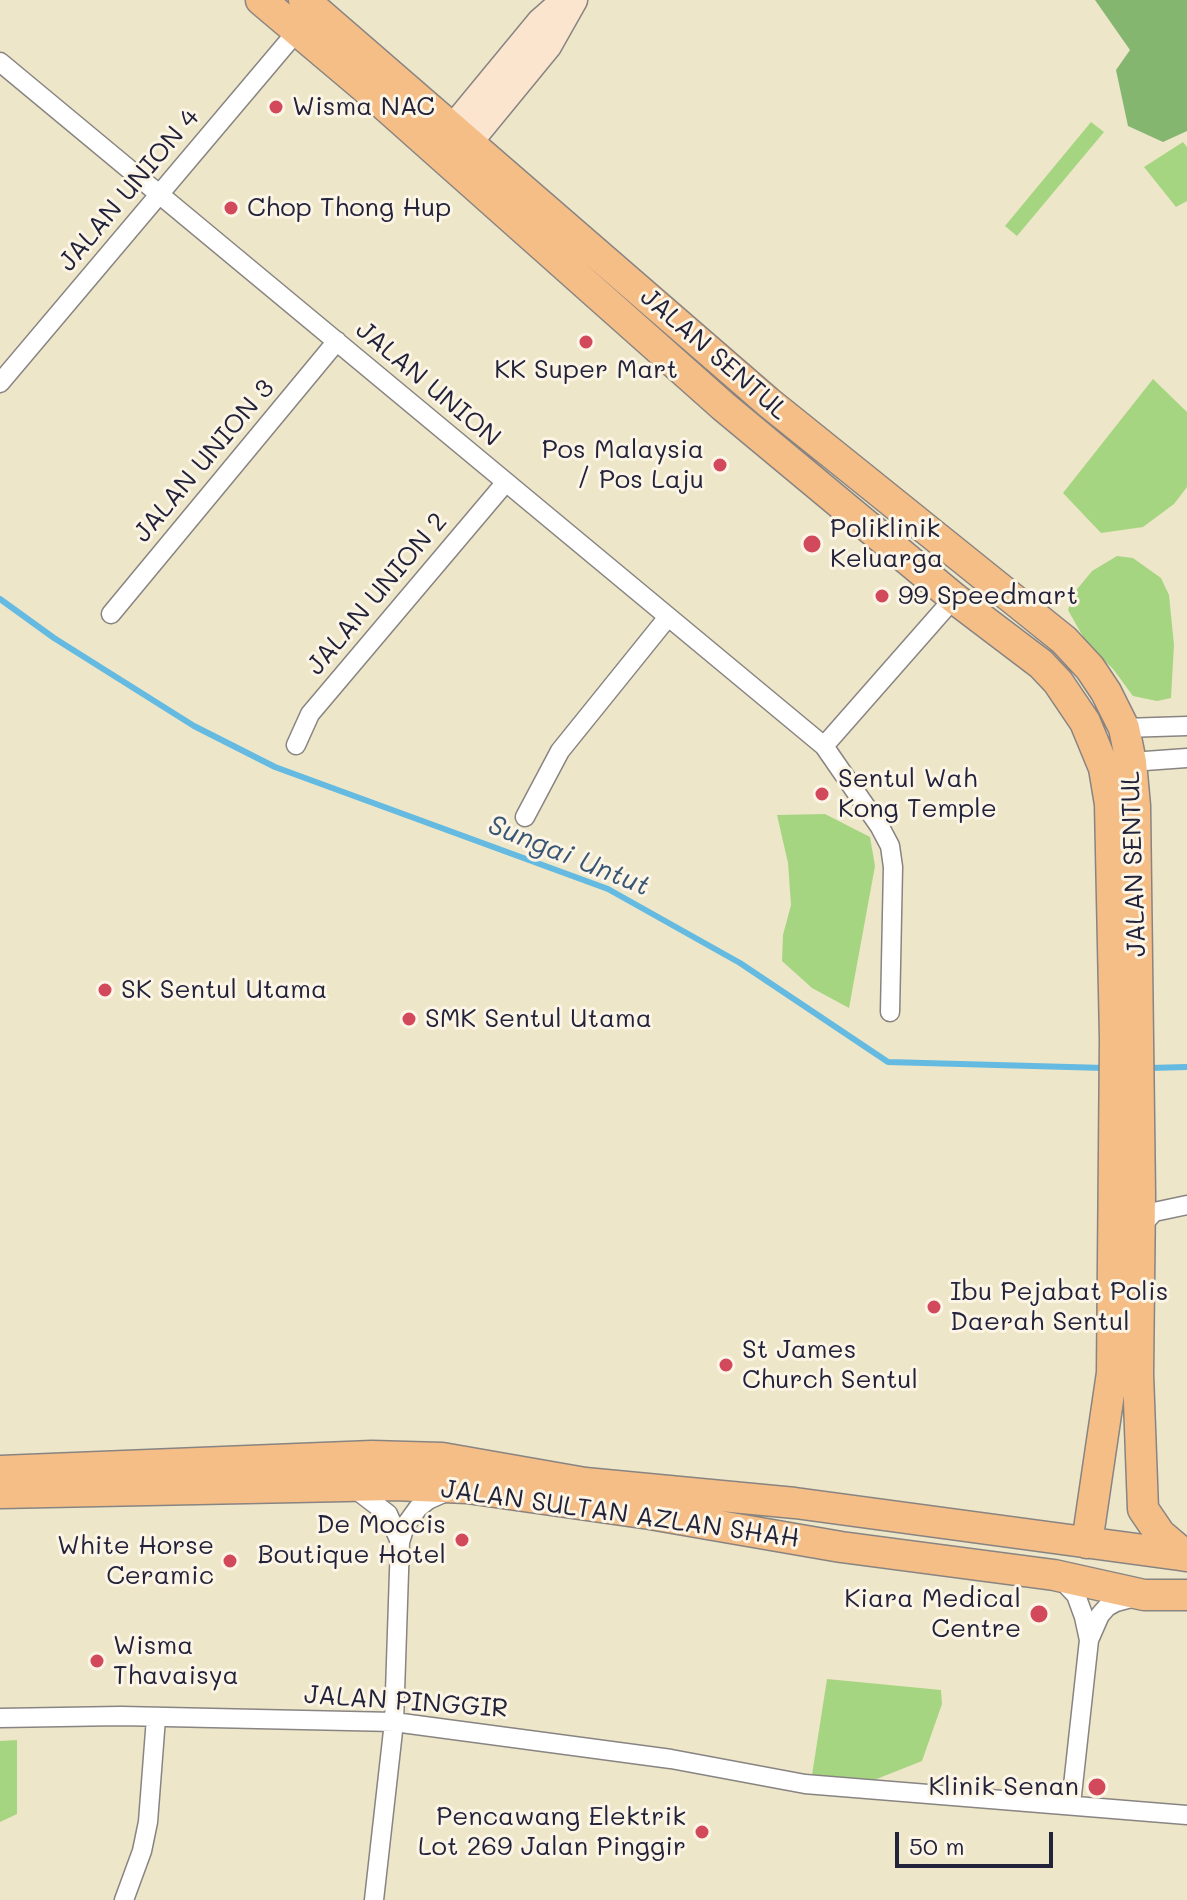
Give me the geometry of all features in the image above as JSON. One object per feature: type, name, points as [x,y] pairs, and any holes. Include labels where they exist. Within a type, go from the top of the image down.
[{"type":"main road","name":"JALAN SENTUL","points":[[261,0],[452,146],[1064,640],[1090,668],[1124,728],[1135,806],[1126,1090],[1112,1373],[1087,1543]]},
{"type":"main road","name":"JALAN SENTUL","points":[[304,0],[723,406],[954,598],[1041,664],[1058,682],[1085,722],[1104,768],[1110,804],[1126,1038]]},
{"type":"main road","points":[[452,146],[540,22],[565,0]]},
{"type":"main road","points":[[452,146],[548,46],[574,0]]},
{"type":"main road","name":"JALAN SENTUL","points":[[1126,1090],[1139,1228],[1138,1374],[1143,1509],[1160,1534],[1187,1556]]},
{"type":"main road","name":"JALAN SULTAN AZLAN SHAH","points":[[0,1471],[372,1456],[442,1458],[585,1483],[795,1503],[1187,1556]]},
{"type":"main road","name":"JALAN SULTAN AZLAN SHAH","points":[[0,1493],[351,1486],[467,1488],[650,1514],[841,1547],[1054,1575],[1144,1595],[1187,1592]]},
{"type":"main road","points":[[1087,1543],[1095,1556],[1112,1569],[1187,1592]]},
{"type":"street","name":"JALAN UNION 4","points":[[0,383],[298,30]]},
{"type":"street","name":"JALAN UNION","points":[[0,62],[824,746],[890,846],[893,867],[890,1012]]},
{"type":"street","name":"JALAN UNION 3","points":[[111,614],[337,341]]},
{"type":"street","name":"JALAN UNION 2","points":[[296,745],[310,714],[506,482]]},
{"type":"street","points":[[824,746],[954,598]]},
{"type":"street","points":[[525,817],[560,751],[668,617]]},
{"type":"street","points":[[1124,728],[1187,726]]},
{"type":"street","points":[[1131,762],[1187,758]]},
{"type":"street","points":[[1139,1228],[1154,1212],[1187,1205]]},
{"type":"street","points":[[351,1486],[388,1514],[400,1542]]},
{"type":"street","points":[[374,1900],[394,1722],[400,1542],[405,1526],[418,1508],[440,1494],[467,1488]]},
{"type":"street","points":[[1054,1575],[1076,1595],[1089,1640]]},
{"type":"street","points":[[1071,1804],[1089,1640],[1107,1607],[1144,1595]]},
{"type":"street","name":"JALAN PINGGIR","points":[[0,1718],[394,1722],[658,1757],[805,1784],[1187,1815]]},
{"type":"street","points":[[124,1900],[142,1851],[148,1822],[156,1718]]},
{"type":"green space","points":[[1095,0],[1187,0],[1187,131],[1163,142],[1128,126],[1116,70],[1130,50]]},
{"type":"green space","points":[[1091,122],[1104,132],[1017,236],[1005,226]]},
{"type":"green space","points":[[1183,142],[1187,147],[1187,201],[1176,207],[1144,167]]},
{"type":"green space","points":[[1153,379],[1187,412],[1187,487],[1174,504],[1143,527],[1101,533],[1063,493]]},
{"type":"green space","points":[[1117,556],[1133,558],[1161,578],[1169,595],[1174,645],[1171,698],[1157,701],[1133,696],[1113,669],[1086,642],[1068,610],[1074,593],[1092,571]]},
{"type":"green space","points":[[825,814],[870,837],[875,866],[849,1008],[812,988],[782,961],[783,935],[791,905],[788,863],[777,815]]},
{"type":"green space","points":[[827,1679],[941,1690],[942,1704],[922,1761],[869,1782],[812,1775]]},
{"type":"green space","points":[[17,1740],[17,1814],[0,1822],[0,1741]]},
{"type":"waterway","name":"Sungai Untut","points":[[0,599],[54,638],[194,726],[275,767],[608,889],[740,963],[888,1062],[1105,1068]]},
{"type":"waterway","name":"Sungai Untut","points":[[1149,1068],[1187,1067]]},
{"type":"place","name":"Wisma NAC","points":[[276,107]]},
{"type":"place","name":"Chop Thong Hup","points":[[231,208]]},
{"type":"place","name":"KK Super Mart","points":[[586,342]]},
{"type":"place","name":"Pos Malaysia / Pos Laju","points":[[720,465]]},
{"type":"place","name":"Poliklinik Keluarga","points":[[812,544]]},
{"type":"place","name":"99 Speedmart","points":[[882,596]]},
{"type":"place","name":"Sentul Wah Kong Temple","points":[[822,794]]},
{"type":"place","name":"SK Sentul Utama","points":[[105,990]]},
{"type":"place","name":"SMK Sentul Utama","points":[[409,1019]]},
{"type":"place","name":"Ibu Pejabat Polis Daerah Sentul","points":[[934,1307]]},
{"type":"place","name":"St James Church Sentul","points":[[726,1365]]},
{"type":"place","name":"De Moccis Boutique Hotel","points":[[462,1540]]},
{"type":"place","name":"White Horse Ceramic","points":[[230,1561]]},
{"type":"place","name":"Kiara Medical Centre","points":[[1039,1614]]},
{"type":"place","name":"Wisma Thavaisya","points":[[97,1661]]},
{"type":"place","name":"Klinik Senan","points":[[1097,1787]]},
{"type":"place","name":"Pencawang Elektrik Lot 269 Jalan Pinggir","points":[[702,1832]]}]
